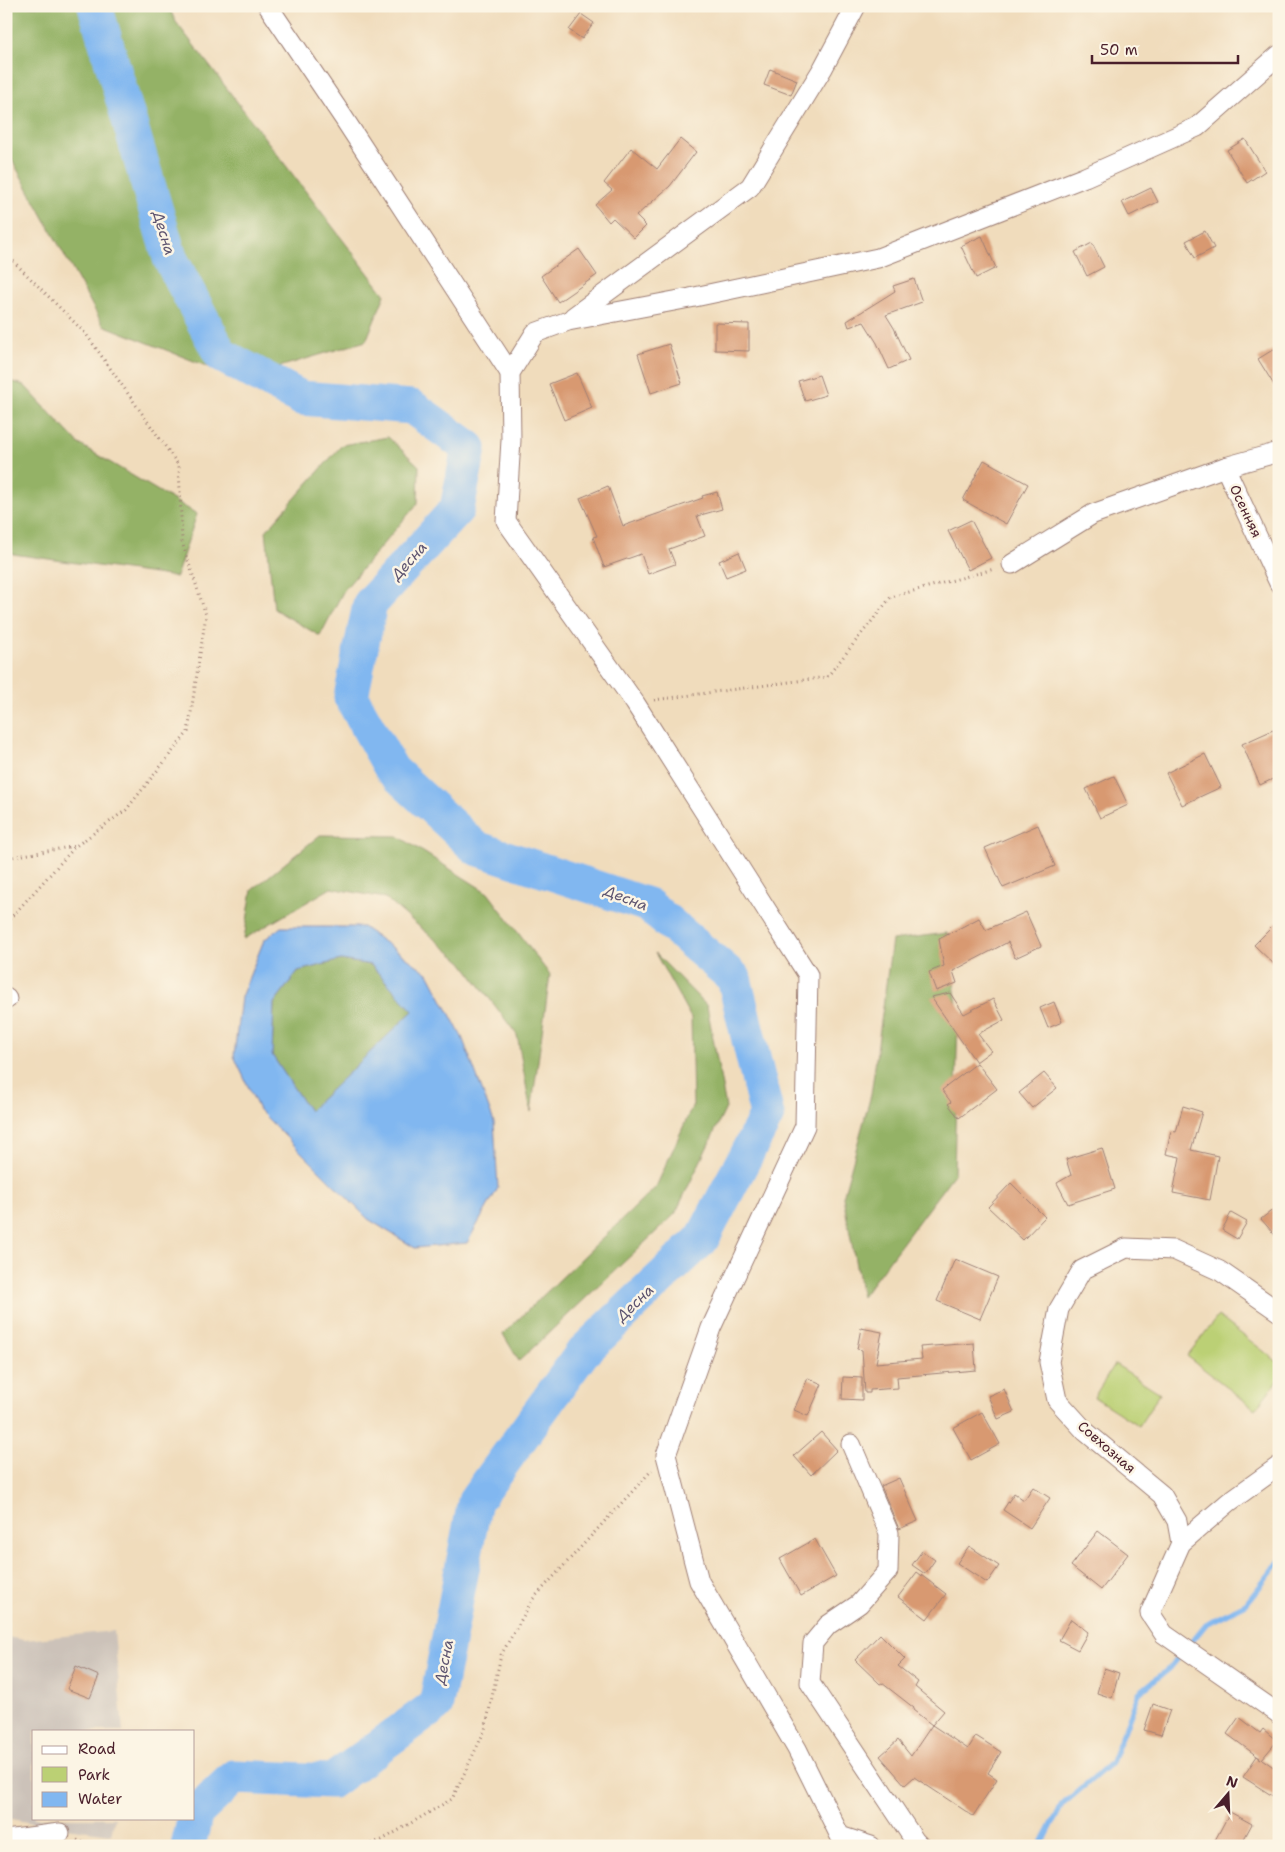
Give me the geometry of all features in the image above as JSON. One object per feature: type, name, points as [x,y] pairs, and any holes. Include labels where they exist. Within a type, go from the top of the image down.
[{"type":"street","points":[[268,6],[343,117],[510,374],[511,440],[506,521],[634,703],[808,975],[805,1126],[711,1328],[666,1455],[699,1581],[797,1750],[840,1836],[871,1846]]},
{"type":"street","points":[[568,321],[750,187],[824,68],[856,6]]},
{"type":"street","points":[[510,374],[535,333],[568,321],[690,298],[878,258],[1085,177],[1197,127],[1279,55]]},
{"type":"street","points":[[1012,564],[1093,514],[1225,467],[1279,452]]},
{"type":"street","name":"Осенняя","points":[[1225,467],[1279,583]]},
{"type":"street","name":"Совхозная","points":[[1181,1543],[1178,1521],[1162,1495],[1086,1432],[1057,1400],[1049,1362],[1059,1309],[1082,1270],[1126,1248],[1174,1250],[1220,1271],[1279,1312]]},
{"type":"street","points":[[851,1444],[889,1533],[888,1572],[859,1604],[828,1625],[813,1643],[810,1683],[920,1846]]},
{"type":"street","points":[[1279,1466],[1229,1502],[1181,1543],[1150,1613],[1164,1634],[1279,1714]]},
{"type":"street","points":[[6,1840],[60,1832]]},
{"type":"path","points":[[6,254],[86,334],[179,466],[182,542],[206,615],[188,732],[126,810],[76,846],[6,924]]},
{"type":"path","points":[[634,703],[827,677],[891,596],[1012,564]]},
{"type":"path","points":[[6,858],[76,846]]},
{"type":"path","points":[[362,1846],[382,1840],[452,1800],[485,1730],[501,1655],[533,1599],[666,1455]]},
{"type":"shaded area","points":[[114,1631],[123,1730],[32,1730],[32,1820],[114,1820],[111,1834],[6,1818],[6,1637],[25,1640]]},
{"type":"green space","points":[[6,6],[168,6],[176,22],[385,295],[366,341],[239,379],[103,325],[6,149]]},
{"type":"green space","points":[[6,380],[24,385],[79,444],[197,514],[176,577],[13,554],[6,548]]},
{"type":"green space","points":[[388,437],[419,466],[418,503],[344,590],[320,636],[274,609],[266,531],[342,445]]},
{"type":"green space","points":[[320,835],[398,836],[488,893],[550,975],[531,1112],[517,1035],[462,962],[385,898],[331,888],[244,939],[252,890]]},
{"type":"green space","points":[[947,933],[958,1012],[954,1174],[862,1297],[843,1197],[871,1095],[892,940]]},
{"type":"green space","points":[[655,953],[707,1006],[726,1108],[675,1214],[519,1361],[503,1334],[656,1187],[693,1105],[691,1018]]},
{"type":"green space","points":[[341,960],[371,965],[413,1011],[309,1111],[272,1055],[274,1003],[298,971]]},
{"type":"green space","points":[[1218,1316],[1279,1363],[1279,1379],[1255,1409],[1187,1356]]},
{"type":"green space","points":[[1115,1364],[1160,1393],[1139,1426],[1094,1397]]},
{"type":"water","points":[[281,927],[363,927],[428,973],[462,1037],[494,1122],[498,1188],[467,1243],[415,1248],[368,1219],[259,1110],[234,1056],[241,997],[264,940]],"holes":[[[341,960],[371,965],[413,1011],[309,1111],[272,1055],[274,1003],[298,971]]]},
{"type":"building","points":[[581,14],[594,23],[582,39],[569,30]]},
{"type":"building","points":[[770,69],[797,80],[791,95],[764,85]]},
{"type":"building","points":[[680,139],[696,152],[670,186],[636,216],[646,226],[634,238],[613,218],[609,222],[595,205],[612,190],[604,183],[631,148],[657,169]]},
{"type":"building","points":[[1245,139],[1265,171],[1247,183],[1227,150]]},
{"type":"building","points":[[1151,188],[1158,202],[1129,216],[1122,202]]},
{"type":"building","points":[[1205,231],[1214,248],[1195,258],[1186,241]]},
{"type":"building","points":[[982,236],[996,268],[976,278],[961,246]]},
{"type":"building","points":[[1092,243],[1104,267],[1087,276],[1075,252]]},
{"type":"building","points":[[579,249],[597,275],[558,302],[541,276]]},
{"type":"building","points":[[914,279],[922,302],[886,315],[909,360],[889,369],[877,343],[864,322],[849,327],[847,321],[895,291],[893,286]]},
{"type":"building","points":[[715,323],[749,324],[749,351],[715,350]]},
{"type":"building","points":[[669,344],[682,383],[651,393],[638,354]]},
{"type":"building","points":[[1279,346],[1279,393],[1258,359]]},
{"type":"building","points":[[577,373],[592,408],[564,420],[549,384]]},
{"type":"building","points":[[819,375],[826,395],[805,401],[798,381]]},
{"type":"building","points":[[984,460],[1028,484],[1006,524],[963,500]]},
{"type":"building","points":[[608,486],[623,526],[717,492],[722,509],[697,516],[705,536],[669,549],[675,564],[648,574],[641,554],[604,567],[593,537],[597,536],[580,498]]},
{"type":"building","points":[[971,520],[991,558],[968,570],[948,531]]},
{"type":"building","points":[[739,552],[746,569],[726,577],[719,561]]},
{"type":"building","points":[[1273,730],[1279,744],[1279,776],[1260,785],[1242,744]]},
{"type":"building","points":[[1205,754],[1221,787],[1182,805],[1166,773]]},
{"type":"building","points":[[1114,776],[1128,805],[1100,818],[1086,789]]},
{"type":"building","points":[[1038,825],[1055,866],[1003,888],[985,848]]},
{"type":"building","points":[[1026,912],[1041,946],[1015,958],[1008,942],[953,971],[957,983],[936,991],[929,972],[944,966],[939,939],[979,918],[986,930]]},
{"type":"building","points":[[1279,920],[1279,969],[1254,945]]},
{"type":"building","points":[[950,993],[964,1014],[993,999],[1004,1020],[978,1034],[991,1051],[976,1062],[931,997]]},
{"type":"building","points":[[1054,1002],[1062,1022],[1048,1028],[1040,1008]]},
{"type":"building","points":[[977,1063],[997,1089],[959,1118],[948,1104],[951,1102],[942,1090]]},
{"type":"building","points":[[1044,1073],[1057,1088],[1032,1108],[1019,1093]]},
{"type":"building","points":[[1183,1106],[1202,1112],[1191,1150],[1218,1156],[1210,1200],[1173,1193],[1180,1157],[1166,1154],[1171,1131],[1176,1132]]},
{"type":"building","points":[[1102,1148],[1115,1189],[1068,1204],[1057,1183],[1071,1175],[1066,1159]]},
{"type":"building","points":[[1011,1183],[1045,1217],[1023,1240],[988,1207]]},
{"type":"building","points":[[1279,1205],[1279,1240],[1261,1219]]},
{"type":"building","points":[[1231,1213],[1247,1222],[1237,1239],[1222,1230]]},
{"type":"building","points":[[955,1259],[998,1277],[980,1319],[937,1301]]},
{"type":"building","points":[[861,1328],[882,1332],[876,1363],[922,1359],[920,1347],[974,1343],[976,1370],[897,1377],[898,1388],[870,1390],[870,1393],[865,1393],[862,1350],[857,1349]]},
{"type":"building","points":[[843,1377],[862,1378],[862,1400],[842,1399]]},
{"type":"building","points":[[808,1378],[822,1384],[808,1416],[794,1410]]},
{"type":"building","points":[[1004,1389],[1014,1412],[998,1419],[988,1396]]},
{"type":"building","points":[[982,1412],[1000,1444],[971,1460],[953,1428]]},
{"type":"building","points":[[821,1432],[837,1450],[811,1475],[794,1456]]},
{"type":"building","points":[[899,1478],[918,1521],[899,1529],[881,1486]]},
{"type":"building","points":[[1033,1487],[1050,1498],[1030,1528],[1003,1510],[1014,1493],[1024,1500]]},
{"type":"building","points":[[1098,1531],[1128,1554],[1101,1590],[1071,1566]]},
{"type":"building","points":[[815,1539],[836,1576],[801,1596],[780,1559]]},
{"type":"building","points":[[969,1546],[999,1566],[987,1583],[957,1563]]},
{"type":"building","points":[[922,1551],[935,1560],[925,1574],[912,1565]]},
{"type":"building","points":[[917,1572],[946,1594],[927,1619],[898,1597]]},
{"type":"building","points":[[1071,1619],[1088,1632],[1078,1650],[1059,1640]]},
{"type":"building","points":[[880,1634],[905,1659],[898,1666],[918,1682],[915,1687],[944,1711],[932,1725],[913,1710],[914,1708],[882,1683],[880,1684],[855,1660]]},
{"type":"building","points":[[76,1666],[99,1676],[90,1698],[67,1689]]},
{"type":"building","points":[[1104,1668],[1119,1673],[1112,1698],[1097,1693]]},
{"type":"building","points":[[1153,1704],[1170,1710],[1161,1735],[1144,1730]]},
{"type":"building","points":[[1239,1717],[1260,1733],[1263,1729],[1277,1741],[1262,1759],[1279,1771],[1279,1800],[1243,1777],[1257,1756],[1227,1734]]},
{"type":"building","points":[[932,1725],[968,1749],[976,1736],[1001,1752],[988,1773],[997,1779],[973,1816],[914,1777],[905,1785],[880,1756],[898,1740],[911,1756]]},
{"type":"building","points":[[1230,1812],[1252,1824],[1240,1846],[1212,1846]]},
{"type":"waterway","name":"Десна","points":[[95,6],[170,258],[221,355],[301,398],[412,407],[469,448],[457,509],[370,604],[351,697],[392,770],[476,848],[648,905],[734,978],[767,1115],[702,1239],[583,1352],[475,1501],[436,1705],[332,1781],[234,1777],[196,1813],[195,1817]]},
{"type":"waterway","points":[[1041,1846],[1062,1805],[1112,1762],[1139,1693],[1170,1668],[1206,1624],[1246,1604],[1279,1562]]},
{"type":"waterway","name":"Десна","points":[[188,1846],[194,1820]]}]
